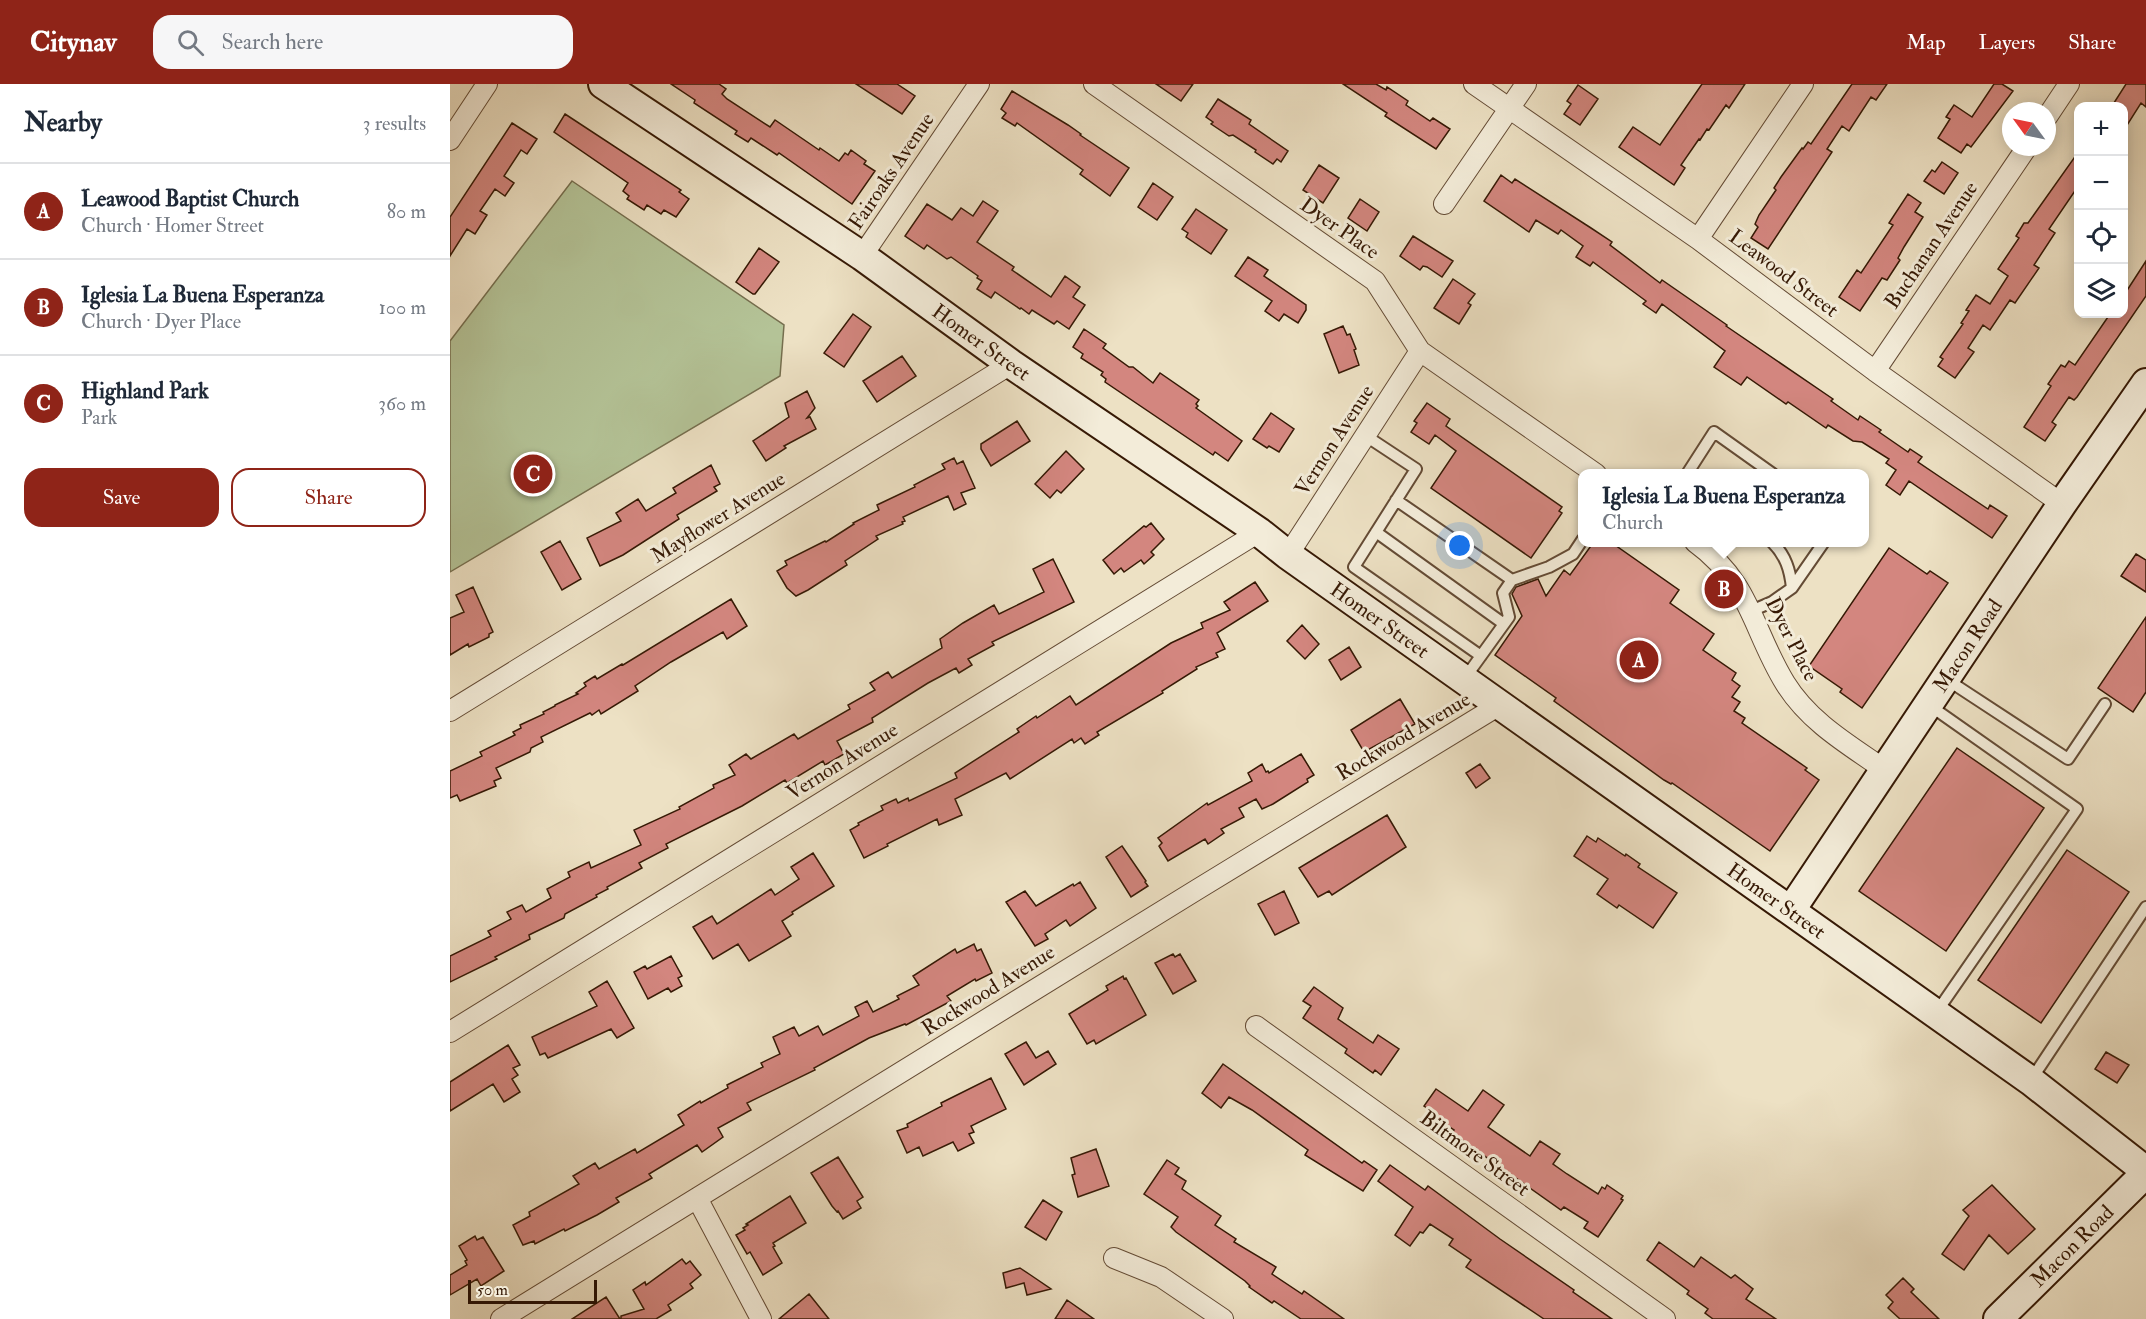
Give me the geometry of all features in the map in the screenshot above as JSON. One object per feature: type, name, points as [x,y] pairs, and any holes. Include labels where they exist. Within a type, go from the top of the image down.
[{"type":"street","points":[[450,140],[456,124],[487,84]]},
{"type":"street","name":"Homer Street","points":[[603,84],[862,256],[1011,364],[1259,532],[1288,555],[1502,704],[2031,1081],[2146,1172]]},
{"type":"street","name":"Fairoaks Avenue","points":[[862,256],[979,84]]},
{"type":"street","name":"Dyer Place","points":[[1094,84],[1375,281],[1420,351],[1589,469]]},
{"type":"street","name":"Leawood Street","points":[[1474,84],[1698,239],[1875,371],[2062,504]]},
{"type":"street","points":[[1444,204],[1526,84]]},
{"type":"street","points":[[1698,239],[1803,84]]},
{"type":"street","points":[[2056,104],[2069,84]]},
{"type":"street","name":"Buchanan Avenue","points":[[1875,371],[2021,156]]},
{"type":"street","name":"Vernon Avenue","points":[[1288,555],[1420,351]]},
{"type":"street","name":"Mayflower Avenue","points":[[450,711],[1011,364]]},
{"type":"street","name":"Macon Road","points":[[1791,910],[2062,504],[2146,383]]},
{"type":"street","name":"Vernon Avenue","points":[[450,1032],[1259,532]]},
{"type":"street","name":"Dyer Place","points":[[1700,547],[1724,567],[1738,587],[1774,663],[1799,703],[1830,732],[1885,770]]},
{"type":"street","name":"Rockwood Avenue","points":[[501,1319],[1502,704]]},
{"type":"street","name":"Biltmore Street","points":[[1256,1026],[1665,1319]]},
{"type":"street","name":"Macon Road","points":[[1998,1319],[2146,1172]]},
{"type":"street","points":[[697,1198],[761,1319]]},
{"type":"street","points":[[1114,1258],[1161,1277],[1198,1312],[1223,1319]]},
{"type":"lane","points":[[1690,469],[1714,432],[1766,469]]},
{"type":"lane","points":[[1366,436],[1416,469],[1354,567],[1481,656]]},
{"type":"lane","points":[[1396,500],[1512,580]]},
{"type":"lane","points":[[1376,532],[1504,624]]},
{"type":"lane","points":[[1464,678],[1509,617],[1503,593],[1512,580],[1549,567],[1573,554],[1578,546]]},
{"type":"lane","points":[[1776,547],[1782,552],[1790,569],[1792,588]]},
{"type":"lane","points":[[1751,611],[1772,602],[1792,588],[1821,547]]},
{"type":"lane","points":[[1946,679],[2068,759],[2105,704]]},
{"type":"lane","points":[[1928,705],[2077,809],[1936,1013]]},
{"type":"lane","points":[[2031,1081],[2146,907]]},
{"type":"green space","points":[[572,181],[784,325],[780,376],[450,572],[450,341]]},
{"type":"building","points":[[671,84],[719,84],[726,89],[722,94],[727,99],[770,127],[775,120],[839,161],[845,153],[848,155],[851,150],[866,161],[864,164],[875,171],[852,204],[779,153],[777,155],[751,138],[748,142],[735,134],[737,131],[694,103],[695,100]]},
{"type":"building","points":[[856,84],[897,84],[915,96],[902,114]]},
{"type":"building","points":[[1156,84],[1193,84],[1181,101]]},
{"type":"building","points":[[1343,84],[1376,84],[1386,90],[1387,87],[1408,101],[1406,105],[1430,121],[1433,118],[1450,129],[1436,149],[1385,116],[1387,113]]},
{"type":"building","points":[[1702,84],[1745,84],[1729,108],[1726,105],[1709,130],[1707,129],[1699,139],[1681,165],[1685,168],[1674,185],[1619,147],[1633,127],[1660,145]]},
{"type":"building","points":[[1852,84],[1887,84],[1876,100],[1871,97],[1849,131],[1842,126],[1827,149],[1832,152],[1768,249],[1751,238],[1758,227],[1755,224],[1759,215],[1776,190],[1774,188],[1781,177],[1802,148],[1808,142],[1811,144]]},
{"type":"building","points":[[1994,84],[2002,84],[2013,91],[2005,102],[2002,102],[2002,106],[1971,147],[1967,144],[1961,153],[1938,138],[1950,119],[1946,117],[1954,105],[1972,117]]},
{"type":"building","points":[[2126,84],[2146,84],[2146,107],[2141,103],[2128,124],[2128,102],[2115,102]]},
{"type":"building","points":[[1578,85],[1598,99],[1580,125],[1564,114],[1571,104],[1567,101]]},
{"type":"building","points":[[1012,91],[1068,125],[1129,168],[1110,196],[1080,174],[1083,170],[1017,123],[1015,126],[1002,118],[1006,113],[1001,109]]},
{"type":"building","points":[[1218,99],[1251,120],[1249,124],[1288,151],[1281,162],[1277,159],[1273,164],[1233,135],[1229,136],[1211,124],[1213,122],[1206,117]]},
{"type":"building","points":[[565,114],[681,190],[679,192],[689,199],[676,217],[664,210],[661,214],[647,205],[644,210],[627,199],[629,196],[623,191],[628,183],[554,132]]},
{"type":"building","points":[[512,123],[537,139],[527,154],[521,150],[504,176],[514,183],[505,196],[495,189],[480,211],[487,215],[475,234],[467,229],[450,256],[450,217]]},
{"type":"building","points":[[2074,158],[2074,192],[2049,229],[2055,233],[2034,265],[2039,268],[2015,303],[2010,300],[1990,330],[1983,325],[1968,348],[1974,352],[1955,378],[1938,366],[1943,359],[1940,357],[1963,324],[1961,323],[1969,311],[1966,310],[1976,295],[1990,304],[2008,276],[1998,269],[2019,238],[2016,236],[2024,223],[2028,223]]},
{"type":"building","points":[[1942,162],[1958,173],[1944,194],[1924,181]]},
{"type":"building","points":[[1319,165],[1339,178],[1323,203],[1303,190]]},
{"type":"building","points":[[1501,175],[1512,183],[1515,179],[1612,242],[1610,245],[1660,283],[1662,280],[1833,399],[1831,401],[1858,420],[1860,416],[1908,452],[1910,449],[1922,457],[1918,462],[1988,509],[1990,505],[2007,516],[1992,538],[1909,481],[1900,495],[1886,485],[1896,470],[1886,463],[1889,459],[1862,442],[1853,441],[1828,425],[1826,428],[1747,377],[1741,385],[1714,367],[1725,351],[1662,304],[1656,313],[1643,304],[1646,301],[1593,262],[1590,266],[1576,257],[1583,246],[1561,230],[1558,234],[1536,220],[1529,232],[1484,201]]},
{"type":"building","points":[[1153,183],[1173,197],[1157,220],[1138,207]]},
{"type":"building","points":[[1908,194],[1921,203],[1915,212],[1923,217],[1887,280],[1882,278],[1860,311],[1839,297],[1857,270],[1861,273],[1893,225],[1889,223]]},
{"type":"building","points":[[1360,199],[1379,212],[1367,231],[1348,218]]},
{"type":"building","points":[[983,201],[998,211],[977,242],[1014,267],[1012,270],[1051,297],[1065,276],[1080,287],[1073,297],[1085,305],[1069,329],[1057,321],[1054,324],[1032,310],[1029,314],[995,292],[991,298],[977,289],[982,281],[977,278],[978,276],[951,257],[947,259],[927,245],[924,249],[905,236],[927,204],[952,220],[961,208],[973,216]]},
{"type":"building","points":[[1196,209],[1227,230],[1211,254],[1186,237],[1188,233],[1182,229]]},
{"type":"building","points":[[1413,236],[1453,261],[1442,277],[1427,267],[1423,266],[1420,270],[1400,256]]},
{"type":"building","points":[[759,248],[779,262],[753,294],[736,282]]},
{"type":"building","points":[[1248,257],[1268,270],[1264,276],[1306,305],[1306,310],[1298,323],[1284,314],[1279,321],[1265,311],[1272,301],[1235,276]]},
{"type":"building","points":[[2146,261],[2146,296],[2077,397],[2074,400],[2069,397],[2052,422],[2056,425],[2045,441],[2024,427],[2051,386],[2048,384],[2061,365],[2065,367],[2069,361],[2075,365],[2107,318],[2128,318],[2128,289]]},
{"type":"building","points":[[1453,279],[1475,294],[1468,303],[1471,305],[1459,324],[1434,308]]},
{"type":"building","points":[[853,314],[871,327],[844,367],[824,353]]},
{"type":"building","points":[[1343,326],[1347,335],[1350,334],[1359,365],[1339,373],[1324,334]]},
{"type":"building","points":[[1084,329],[1106,344],[1103,348],[1153,383],[1160,373],[1199,400],[1196,408],[1242,441],[1228,461],[1215,452],[1213,455],[1105,382],[1106,379],[1101,375],[1103,372],[1081,358],[1083,354],[1073,347]]},
{"type":"building","points":[[902,356],[916,376],[877,402],[863,381]]},
{"type":"building","points":[[807,391],[815,408],[807,418],[810,417],[816,429],[784,446],[786,448],[766,461],[753,441],[789,417],[785,403]]},
{"type":"building","points":[[1427,403],[1450,419],[1446,426],[1562,507],[1559,511],[1562,513],[1531,558],[1431,488],[1456,451],[1435,435],[1429,444],[1411,432],[1417,423],[1414,421]]},
{"type":"building","points":[[1271,413],[1294,429],[1279,452],[1253,439]]},
{"type":"building","points":[[1017,421],[1030,441],[991,466],[981,449],[981,444]]},
{"type":"building","points":[[1066,451],[1084,469],[1061,493],[1057,490],[1050,498],[1035,484]]},
{"type":"building","points":[[954,458],[957,464],[963,461],[975,488],[961,493],[966,504],[954,510],[948,496],[903,517],[905,521],[902,522],[903,524],[876,536],[878,539],[845,561],[847,565],[808,590],[796,596],[787,588],[777,571],[787,565],[785,561],[826,542],[853,523],[879,510],[877,505],[915,487],[914,485],[945,469],[942,464]]},
{"type":"building","points":[[711,465],[720,484],[714,487],[717,491],[677,515],[679,519],[623,555],[600,566],[587,538],[621,521],[616,513],[638,499],[646,511],[676,493],[673,488]]},
{"type":"building","points":[[1151,523],[1164,539],[1151,552],[1154,555],[1144,564],[1141,560],[1124,572],[1121,568],[1114,574],[1103,560],[1144,526]]},
{"type":"building","points":[[560,541],[581,579],[562,590],[541,552]]},
{"type":"building","points":[[1590,547],[1618,547],[1679,590],[1670,603],[1714,634],[1703,650],[1736,673],[1732,680],[1740,686],[1732,697],[1740,702],[1734,711],[1745,718],[1742,723],[1807,768],[1805,770],[1819,780],[1770,851],[1672,783],[1664,780],[1554,701],[1556,698],[1495,655],[1522,616],[1512,594],[1516,587],[1538,579],[1546,596],[1564,570],[1570,575]]},
{"type":"building","points":[[1889,548],[1927,574],[1930,571],[1948,583],[1862,708],[1840,692],[1842,689],[1809,666]]},
{"type":"building","points":[[2136,554],[2146,560],[2146,592],[2121,576]]},
{"type":"building","points":[[1053,559],[1074,602],[992,642],[994,645],[968,659],[972,665],[959,673],[956,668],[928,683],[872,718],[873,722],[837,741],[844,754],[825,765],[823,761],[787,783],[785,780],[742,806],[666,844],[668,848],[639,863],[642,868],[607,887],[608,889],[596,895],[597,897],[565,914],[564,918],[529,935],[530,939],[495,957],[497,959],[450,982],[450,956],[491,936],[488,931],[511,919],[507,912],[522,905],[526,912],[551,898],[547,889],[570,877],[568,872],[589,862],[591,868],[641,845],[634,830],[680,809],[679,807],[714,788],[713,785],[735,775],[729,765],[746,754],[751,759],[794,734],[798,739],[850,709],[848,705],[875,690],[870,683],[888,672],[892,678],[942,648],[940,639],[963,623],[994,605],[999,614],[1044,592],[1033,569]]},
{"type":"building","points":[[1255,582],[1268,601],[1217,633],[1225,649],[1216,653],[1218,657],[1196,667],[1197,669],[1162,691],[1163,693],[1097,732],[1099,735],[1085,744],[1081,738],[1074,743],[1072,739],[1010,779],[1006,773],[955,799],[962,815],[939,825],[937,819],[864,858],[850,830],[859,825],[858,823],[883,810],[881,806],[896,799],[898,803],[908,798],[909,801],[957,778],[955,773],[1019,732],[1017,729],[1036,716],[1037,718],[1070,696],[1076,705],[1171,643],[1203,628],[1201,623],[1230,610],[1224,602]]},
{"type":"building","points":[[473,587],[493,632],[489,634],[489,637],[469,647],[468,644],[450,655],[450,618],[464,612],[456,595]]},
{"type":"building","points":[[731,599],[747,626],[727,639],[723,632],[671,662],[635,686],[638,691],[601,714],[599,710],[592,715],[590,713],[541,737],[543,742],[531,748],[530,752],[496,768],[501,778],[494,781],[496,786],[460,801],[457,795],[450,798],[450,771],[482,756],[480,752],[515,735],[513,732],[521,728],[520,725],[578,694],[576,693],[586,686],[584,683],[595,676],[597,679],[623,665]]},
{"type":"building","points":[[2146,617],[2146,692],[2133,712],[2098,688]]},
{"type":"building","points":[[1302,625],[1319,644],[1305,659],[1287,641]]},
{"type":"building","points":[[1349,647],[1361,667],[1341,680],[1329,660]]},
{"type":"building","points":[[1400,699],[1415,724],[1364,752],[1351,730]]},
{"type":"building","points":[[1957,748],[2044,808],[1946,951],[1859,891]]},
{"type":"building","points":[[1301,754],[1314,775],[1307,779],[1308,782],[1262,809],[1256,799],[1239,808],[1244,817],[1221,829],[1224,833],[1208,844],[1205,839],[1168,861],[1159,846],[1162,843],[1158,838],[1207,803],[1208,805],[1252,781],[1248,773],[1262,764],[1269,773]]},
{"type":"building","points":[[1480,764],[1490,778],[1476,788],[1466,773]]},
{"type":"building","points":[[1387,815],[1406,847],[1332,895],[1329,891],[1318,897],[1299,868]]},
{"type":"building","points":[[1587,836],[1596,842],[1598,838],[1625,856],[1626,854],[1640,864],[1638,867],[1677,893],[1653,928],[1619,905],[1617,908],[1597,894],[1608,879],[1574,856]]},
{"type":"building","points":[[1122,846],[1148,886],[1131,897],[1106,857]]},
{"type":"building","points":[[2067,850],[2129,892],[2041,1023],[1978,980]]},
{"type":"building","points":[[813,853],[834,886],[792,912],[793,914],[782,921],[791,936],[749,961],[738,944],[713,959],[693,927],[712,916],[717,924],[771,889],[775,895],[799,879],[791,867]]},
{"type":"building","points":[[1080,882],[1096,908],[1070,926],[1066,920],[1045,934],[1048,939],[1035,946],[1006,902],[1025,891],[1036,906]]},
{"type":"building","points":[[1284,891],[1299,923],[1275,935],[1258,904]]},
{"type":"building","points":[[974,944],[977,951],[981,949],[992,973],[976,981],[975,979],[947,996],[951,1001],[906,1025],[869,1038],[814,1068],[815,1070],[747,1103],[751,1110],[718,1128],[723,1137],[702,1152],[697,1145],[649,1174],[652,1178],[616,1198],[619,1202],[597,1215],[535,1244],[534,1241],[523,1245],[513,1225],[530,1216],[529,1212],[579,1184],[573,1176],[595,1163],[599,1169],[635,1149],[637,1153],[684,1125],[678,1115],[700,1101],[701,1103],[728,1088],[727,1085],[763,1067],[761,1063],[780,1054],[773,1037],[794,1027],[799,1036],[818,1026],[823,1035],[859,1016],[855,1007],[867,1001],[873,1012],[899,999],[897,996],[919,985],[913,976],[955,949],[957,953]]},
{"type":"building","points":[[1173,954],[1175,957],[1180,954],[1196,981],[1173,994],[1155,963]]},
{"type":"building","points":[[671,956],[682,976],[678,978],[682,986],[671,992],[668,988],[648,999],[634,972],[645,966],[647,969]]},
{"type":"building","points":[[1123,976],[1146,1015],[1096,1044],[1094,1040],[1087,1044],[1069,1014],[1108,990],[1106,986]]},
{"type":"building","points":[[607,981],[634,1028],[617,1038],[611,1029],[548,1058],[545,1053],[540,1055],[532,1037],[597,1006],[589,992]]},
{"type":"building","points":[[1314,987],[1343,1008],[1338,1019],[1373,1043],[1378,1035],[1399,1049],[1381,1075],[1375,1070],[1373,1073],[1345,1053],[1347,1049],[1303,1018],[1311,1006],[1303,1001]]},
{"type":"building","points":[[1026,1042],[1036,1058],[1048,1051],[1056,1064],[1024,1085],[1005,1054]]},
{"type":"building","points":[[508,1045],[520,1065],[513,1068],[518,1075],[512,1079],[520,1092],[504,1102],[493,1084],[450,1111],[450,1082]]},
{"type":"building","points":[[2106,1052],[2129,1065],[2117,1083],[2095,1069]]},
{"type":"building","points":[[1223,1064],[1362,1163],[1364,1161],[1377,1170],[1363,1191],[1305,1155],[1308,1150],[1252,1110],[1229,1097],[1221,1108],[1202,1093]]},
{"type":"building","points":[[991,1078],[1006,1109],[971,1126],[974,1132],[969,1134],[974,1143],[958,1151],[953,1142],[923,1156],[919,1147],[907,1153],[897,1131],[908,1127],[907,1124],[942,1106],[941,1103]]},
{"type":"building","points":[[1436,1089],[1468,1111],[1483,1090],[1504,1105],[1488,1127],[1530,1156],[1540,1141],[1560,1154],[1553,1164],[1567,1174],[1598,1194],[1602,1187],[1605,1189],[1607,1185],[1623,1196],[1621,1199],[1623,1200],[1598,1237],[1584,1228],[1588,1222],[1564,1207],[1561,1210],[1452,1133],[1454,1130],[1432,1115],[1434,1113],[1424,1106]]},
{"type":"building","points":[[1096,1149],[1109,1186],[1078,1197],[1072,1175],[1075,1174],[1071,1158]]},
{"type":"building","points":[[838,1157],[863,1197],[857,1201],[861,1208],[843,1219],[811,1173]]},
{"type":"building","points":[[1167,1160],[1179,1168],[1175,1174],[1186,1181],[1182,1189],[1221,1216],[1215,1225],[1236,1239],[1234,1242],[1276,1267],[1272,1274],[1302,1294],[1304,1291],[1344,1319],[1301,1319],[1249,1287],[1245,1281],[1176,1232],[1171,1227],[1178,1217],[1144,1194]]},
{"type":"building","points":[[1390,1165],[1425,1190],[1428,1186],[1612,1319],[1544,1319],[1466,1267],[1471,1260],[1449,1245],[1453,1239],[1430,1224],[1423,1233],[1420,1232],[1410,1246],[1395,1235],[1413,1207],[1378,1181]]},
{"type":"building","points":[[1992,1185],[2035,1229],[2008,1254],[1989,1235],[1964,1270],[1942,1254],[1969,1216],[1963,1210]]},
{"type":"building","points":[[790,1196],[806,1223],[773,1243],[782,1263],[763,1275],[750,1252],[747,1254],[736,1235],[745,1230],[743,1228],[748,1225],[746,1224]]},
{"type":"building","points":[[1043,1200],[1062,1212],[1046,1240],[1025,1227]]},
{"type":"building","points":[[475,1236],[477,1240],[483,1237],[504,1271],[481,1286],[477,1279],[450,1295],[450,1275],[467,1265],[465,1261],[467,1260],[459,1246]]},
{"type":"building","points":[[1659,1242],[1694,1267],[1701,1257],[1731,1278],[1735,1275],[1753,1289],[1746,1299],[1776,1319],[1713,1319],[1705,1313],[1708,1309],[1687,1294],[1689,1291],[1647,1260]]},
{"type":"building","points":[[682,1259],[686,1264],[690,1261],[701,1275],[690,1284],[693,1288],[668,1305],[671,1310],[656,1319],[621,1319],[621,1316],[644,1309],[633,1290],[645,1282],[646,1285]]},
{"type":"building","points":[[1020,1268],[1051,1289],[1027,1295],[1024,1283],[1006,1288],[1003,1273]]},
{"type":"building","points":[[1903,1278],[1914,1289],[1911,1292],[1939,1319],[1900,1319],[1888,1308],[1893,1302],[1886,1295]]},
{"type":"building","points":[[809,1294],[829,1319],[779,1319]]},
{"type":"building","points":[[606,1297],[620,1319],[572,1319]]},
{"type":"building","points":[[1067,1300],[1094,1319],[1055,1319]]},
{"type":"place","name":"Highland Park","points":[[533,474]]},
{"type":"place","name":"Iglesia La Buena Esperanza","points":[[1724,589]]},
{"type":"place","name":"Leawood Baptist Church","points":[[1639,660]]}]
